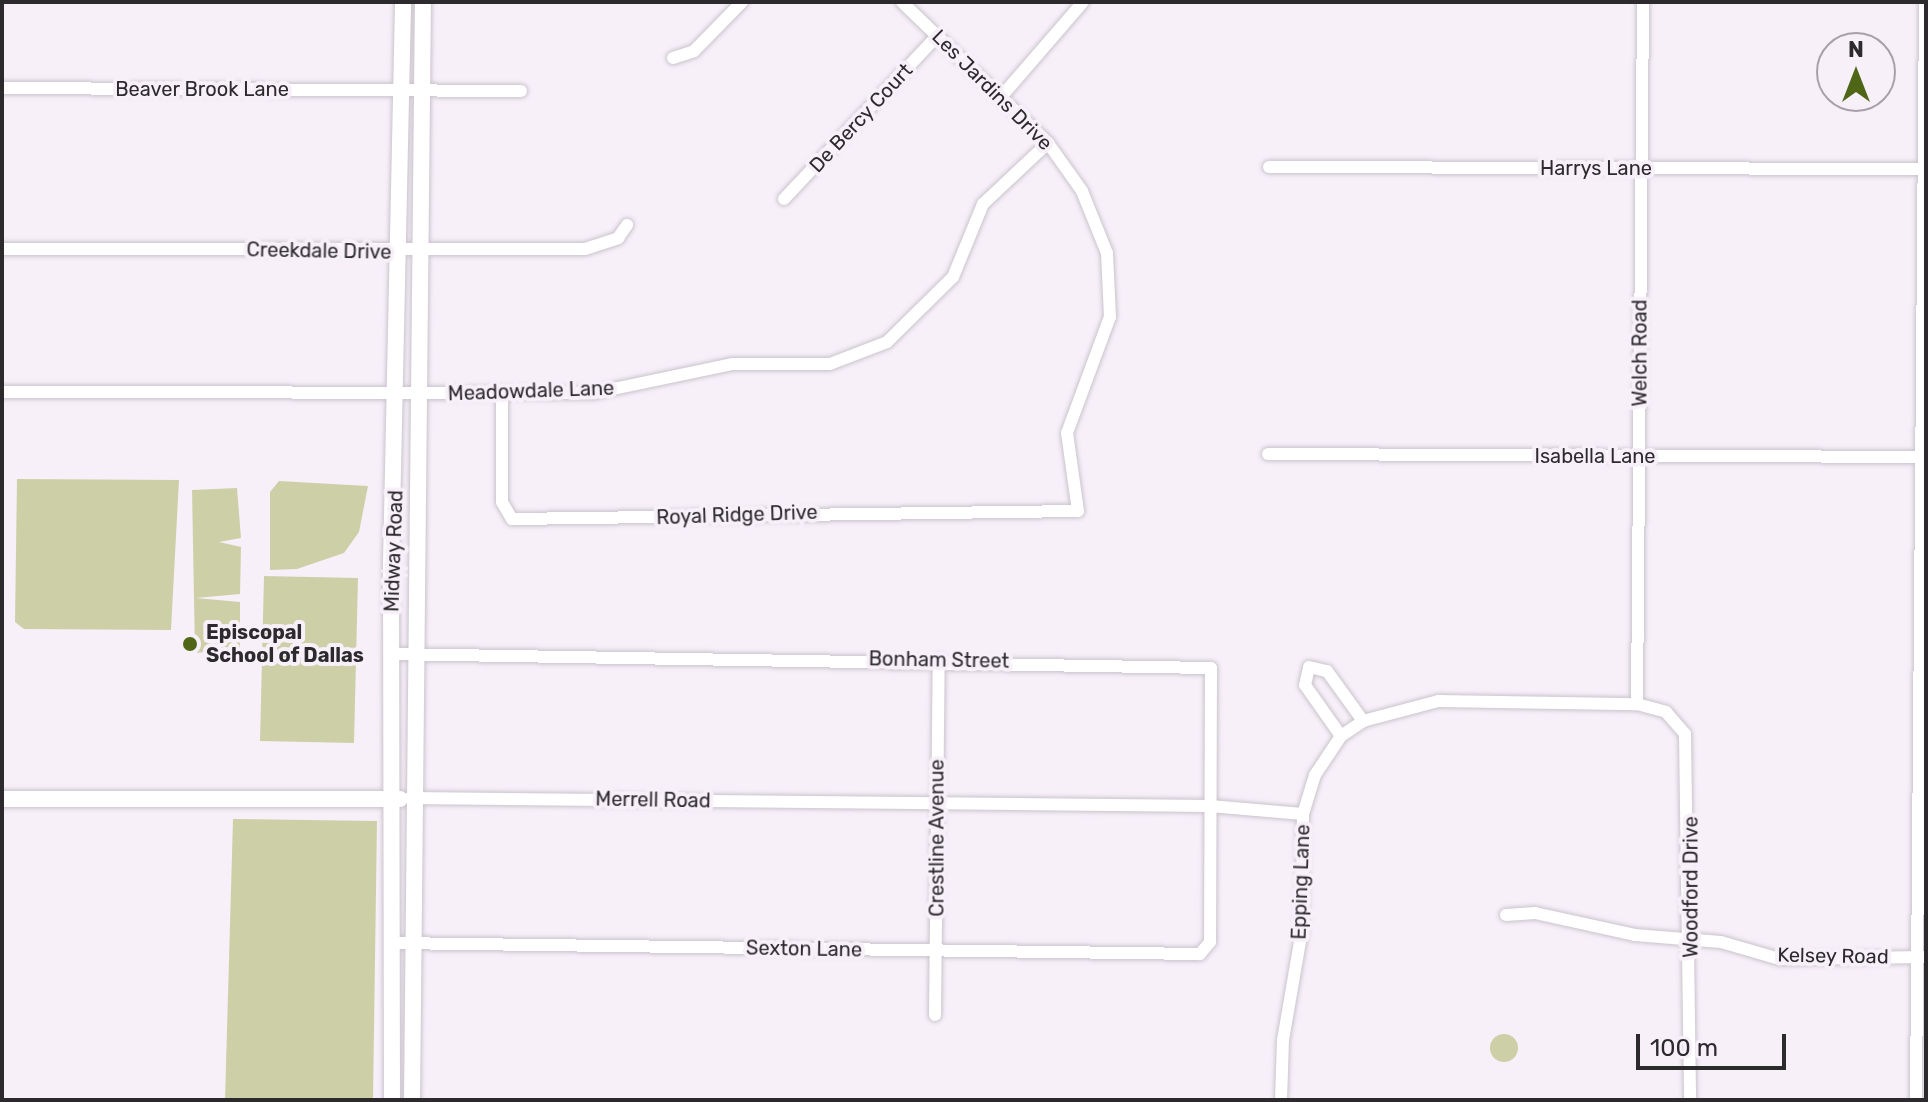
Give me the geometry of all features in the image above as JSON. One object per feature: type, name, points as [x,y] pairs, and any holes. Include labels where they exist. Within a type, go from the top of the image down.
[{"type":"main road","name":"Midway Road","points":[[392,1100],[391,654],[403,2]]},
{"type":"main road","name":"Midway Road","points":[[412,1100],[410,798],[419,394],[423,2]]},
{"type":"main road","name":"Merrell Road","points":[[2,799],[410,798]]},
{"type":"main road","points":[[392,1070],[412,1071]]},
{"type":"street","points":[[673,58],[694,51],[742,2]]},
{"type":"street","name":"Les Jardins Drive","points":[[902,2],[1048,143],[1082,191],[1112,279],[1110,317],[1067,433],[1081,501]]},
{"type":"street","points":[[1001,97],[1083,2]]},
{"type":"street","name":"Welch Road","points":[[1637,704],[1643,2]]},
{"type":"street","points":[[1916,1100],[1922,957],[1925,2]]},
{"type":"street","name":"De Bercy Court","points":[[784,199],[937,36]]},
{"type":"street","name":"Beaver Brook Lane","points":[[2,88],[521,91]]},
{"type":"street","name":"Meadowdale Lane","points":[[2,392],[594,393],[733,364],[810,367],[852,359],[887,342],[953,277],[983,204],[1048,143]]},
{"type":"street","name":"Harrys Lane","points":[[1269,167],[1923,169]]},
{"type":"street","name":"Creekdale Drive","points":[[2,249],[420,252],[585,249],[618,238],[627,225]]},
{"type":"street","name":"Royal Ridge Drive","points":[[502,395],[502,502],[512,519],[736,511],[1072,516],[1081,501]]},
{"type":"street","name":"Isabella Lane","points":[[1268,454],[1922,457]]},
{"type":"street","name":"Bonham Street","points":[[391,654],[939,660],[1211,668],[1210,942]]},
{"type":"street","name":"Crestline Avenue","points":[[935,1015],[939,660]]},
{"type":"street","points":[[1341,736],[1305,685],[1309,667],[1327,671],[1363,721]]},
{"type":"street","name":"Epping Lane","points":[[1281,1100],[1302,930],[1303,814],[1321,762],[1341,736],[1363,721],[1415,702],[1637,704]]},
{"type":"street","name":"Woodford Drive","points":[[1637,704],[1666,712],[1691,750],[1690,1100]]},
{"type":"street","name":"Merrell Road","points":[[410,798],[1210,806],[1303,814]]},
{"type":"street","name":"Kelsey Road","points":[[1506,915],[1535,913],[1635,935],[1692,939],[1780,959],[1922,957]]},
{"type":"street","name":"Sexton Lane","points":[[393,943],[1200,954],[1210,942]]},
{"type":"green space","points":[[17,479],[179,480],[171,630],[24,629],[15,622]]},
{"type":"green space","points":[[279,481],[368,486],[359,532],[344,553],[297,569],[270,570],[270,492]]},
{"type":"green space","points":[[237,488],[241,538],[219,542],[241,547],[240,594],[196,598],[240,602],[240,649],[195,653],[192,490]]},
{"type":"green space","points":[[264,576],[358,578],[354,743],[260,741]]},
{"type":"green space","points":[[233,819],[377,821],[373,1100],[225,1100]]},
{"type":"green space","points":[[1504,1034],[1514,1038],[1518,1048],[1514,1058],[1504,1062],[1494,1058],[1490,1048],[1494,1038]]},
{"type":"place","name":"Episcopal School of Dallas","points":[[190,644]]}]
